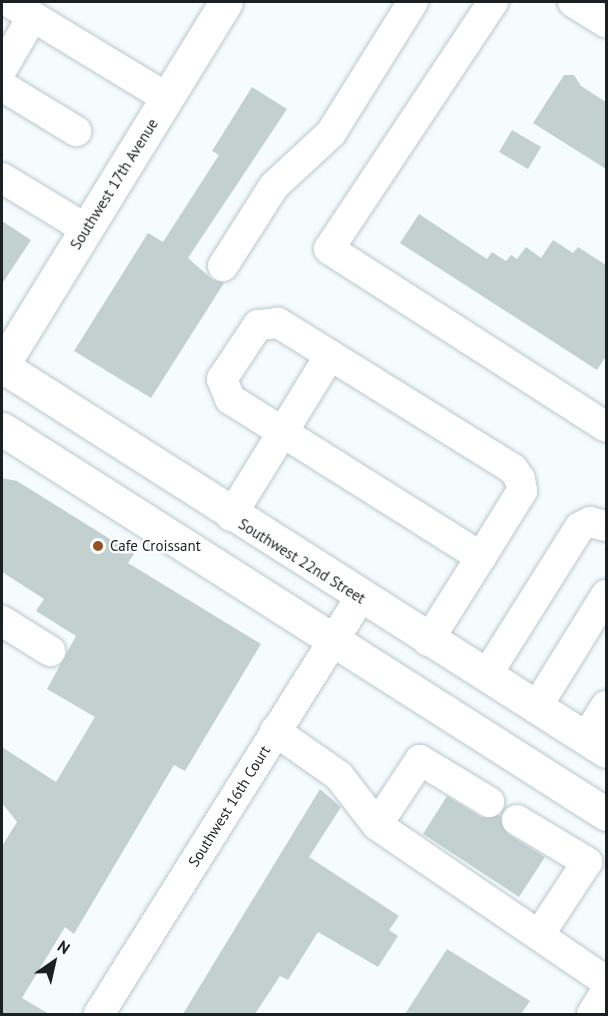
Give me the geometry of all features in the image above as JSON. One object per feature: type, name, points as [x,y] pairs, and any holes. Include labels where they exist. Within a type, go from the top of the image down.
[{"type":"main road","name":"Southwest 17th Avenue","points":[[2,366],[226,2]]},
{"type":"main road","name":"Southwest 22nd Street","points":[[2,366],[231,516],[596,745]]},
{"type":"main road","points":[[2,429],[606,814]]},
{"type":"street","points":[[223,266],[274,186],[331,133],[413,2]]},
{"type":"street","points":[[493,2],[329,249],[606,428]]},
{"type":"street","points":[[573,2],[606,23]]},
{"type":"street","points":[[2,69],[21,9],[167,98]]},
{"type":"street","points":[[2,86],[76,131]]},
{"type":"street","points":[[2,178],[86,229]]},
{"type":"street","points":[[428,641],[481,557],[522,491],[516,474],[278,323],[266,321],[258,325],[222,379],[230,399],[481,557]]},
{"type":"street","points":[[231,516],[330,355]]},
{"type":"street","points":[[486,676],[580,527],[590,522],[606,526]]},
{"type":"street","points":[[536,708],[606,595]]},
{"type":"street","name":"Southwest 16th Court","points":[[99,1014],[360,598]]},
{"type":"street","points":[[2,621],[50,651]]},
{"type":"street","points":[[596,745],[606,706]]},
{"type":"street","points":[[275,731],[339,776],[377,825],[539,934],[603,997]]},
{"type":"street","points":[[377,825],[420,760],[489,802]]},
{"type":"street","points":[[517,820],[587,862],[539,934]]},
{"type":"building","points":[[564,75],[574,75],[581,86],[606,102],[606,169],[533,123]]},
{"type":"building","points":[[252,87],[287,109],[188,258],[213,280],[224,283],[151,398],[74,351],[148,233],[163,242],[219,155],[212,151]]},
{"type":"building","points":[[512,130],[541,147],[528,169],[499,152]]},
{"type":"building","points":[[419,214],[487,259],[492,252],[506,261],[511,255],[517,259],[526,247],[541,258],[553,240],[573,253],[578,247],[606,265],[606,356],[597,370],[400,243]]},
{"type":"building","points":[[2,221],[31,240],[2,284]]},
{"type":"building","points":[[2,478],[17,481],[134,554],[128,563],[261,644],[185,771],[174,765],[74,934],[65,927],[22,998],[49,1014],[2,1014],[2,846],[17,822],[2,803],[2,747],[56,782],[95,717],[47,689],[76,636],[36,611],[44,599],[2,572]]},
{"type":"building","points":[[320,789],[341,807],[309,857],[399,916],[389,930],[398,936],[378,967],[318,932],[288,980],[280,976],[255,1014],[183,1014]]},
{"type":"building","points":[[447,796],[481,817],[500,815],[508,834],[545,857],[519,897],[423,834]]},
{"type":"building","points":[[447,949],[530,1001],[521,1014],[405,1014]]},
{"type":"place","name":"Cafe Croissant","points":[[98,546]]}]
